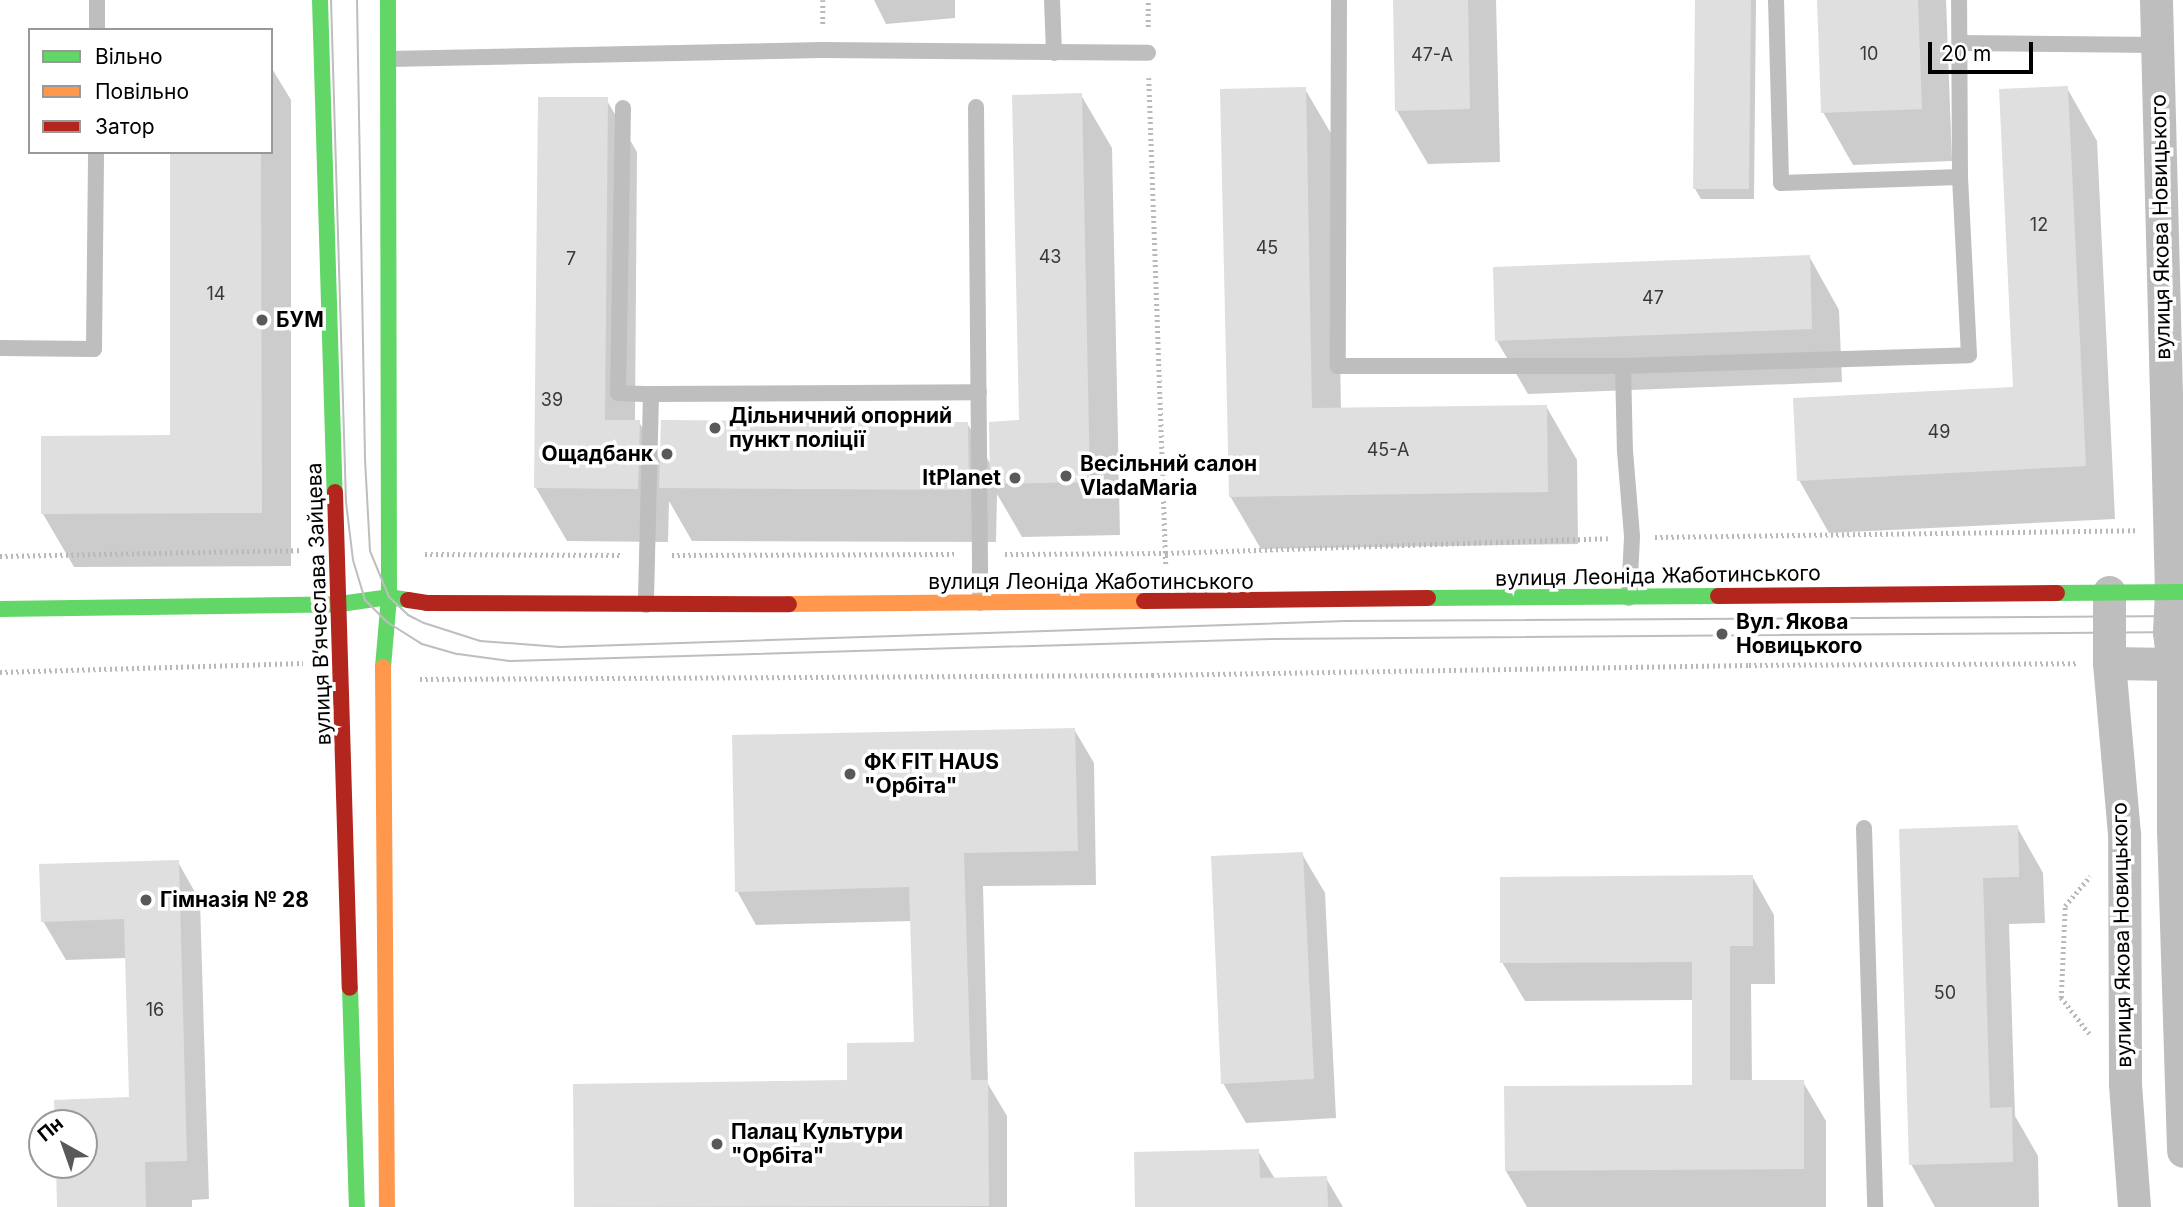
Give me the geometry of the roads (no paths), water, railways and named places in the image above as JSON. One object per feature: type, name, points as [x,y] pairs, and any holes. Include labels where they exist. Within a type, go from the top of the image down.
[{"type":"main road","name":"вулиця Вʼячеслава Зайцева","points":[[320,0],[357,1207]]},
{"type":"main road","points":[[387,1207],[383,657],[389,597],[388,0]]},
{"type":"main road","name":"вулиця Леоніда Жаботинського","points":[[0,610],[340,604],[389,597],[426,603],[646,605],[1167,603],[2177,592]]},
{"type":"street","name":"вулиця Якова Новицького","points":[[2156,0],[2165,150],[2168,529],[2177,592],[2169,632],[2173,664],[2173,830],[2183,1151]]},
{"type":"street","name":"вулиця Якова Новицького","points":[[2109,592],[2109,663],[2124,834],[2125,1083],[2134,1207]]},
{"type":"street","points":[[2109,663],[2173,664]]},
{"type":"lane","points":[[97,0],[97,28]]},
{"type":"lane","points":[[1052,0],[1054,53]]},
{"type":"lane","points":[[1339,0],[1338,366],[1623,366],[1969,355],[1960,177],[1959,0]]},
{"type":"lane","points":[[1776,0],[1781,183],[1960,177]]},
{"type":"lane","points":[[1960,43],[2157,45]]},
{"type":"lane","points":[[389,59],[813,50],[1148,53]]},
{"type":"lane","points":[[976,107],[980,603]]},
{"type":"lane","points":[[623,108],[618,393],[979,392]]},
{"type":"lane","points":[[0,348],[94,349],[96,154]]},
{"type":"lane","points":[[1623,366],[1625,451],[1632,537],[1629,598]]},
{"type":"lane","points":[[646,605],[652,394]]},
{"type":"lane","points":[[1864,828],[1875,1207]]},
{"type":"tram line","points":[[331,0],[346,502],[353,560],[365,600],[387,622],[422,644],[458,654],[510,661],[1272,639],[2183,632]]},
{"type":"tram line","points":[[357,0],[365,459],[370,551],[389,597],[408,615],[424,623],[480,641],[560,647],[1346,621],[2183,616]]},
{"type":"place","name":"БУМ","points":[[262,320]]},
{"type":"place","name":"Дільничний опорний пункт поліції","points":[[715,428]]},
{"type":"place","name":"Ощадбанк","points":[[667,454]]},
{"type":"place","name":"Весільний салон VladaMaria","points":[[1066,476]]},
{"type":"place","name":"ItPlanet","points":[[1015,478]]},
{"type":"place","name":"Вул. Якова Новицького","points":[[1722,634]]},
{"type":"place","name":"ФК FIT HAUS \"Орбіта\"","points":[[850,774]]},
{"type":"place","name":"Гімназія № 28","points":[[146,900]]},
{"type":"place","name":"Палац Культури \"Орбіта\"","points":[[717,1144]]}]
